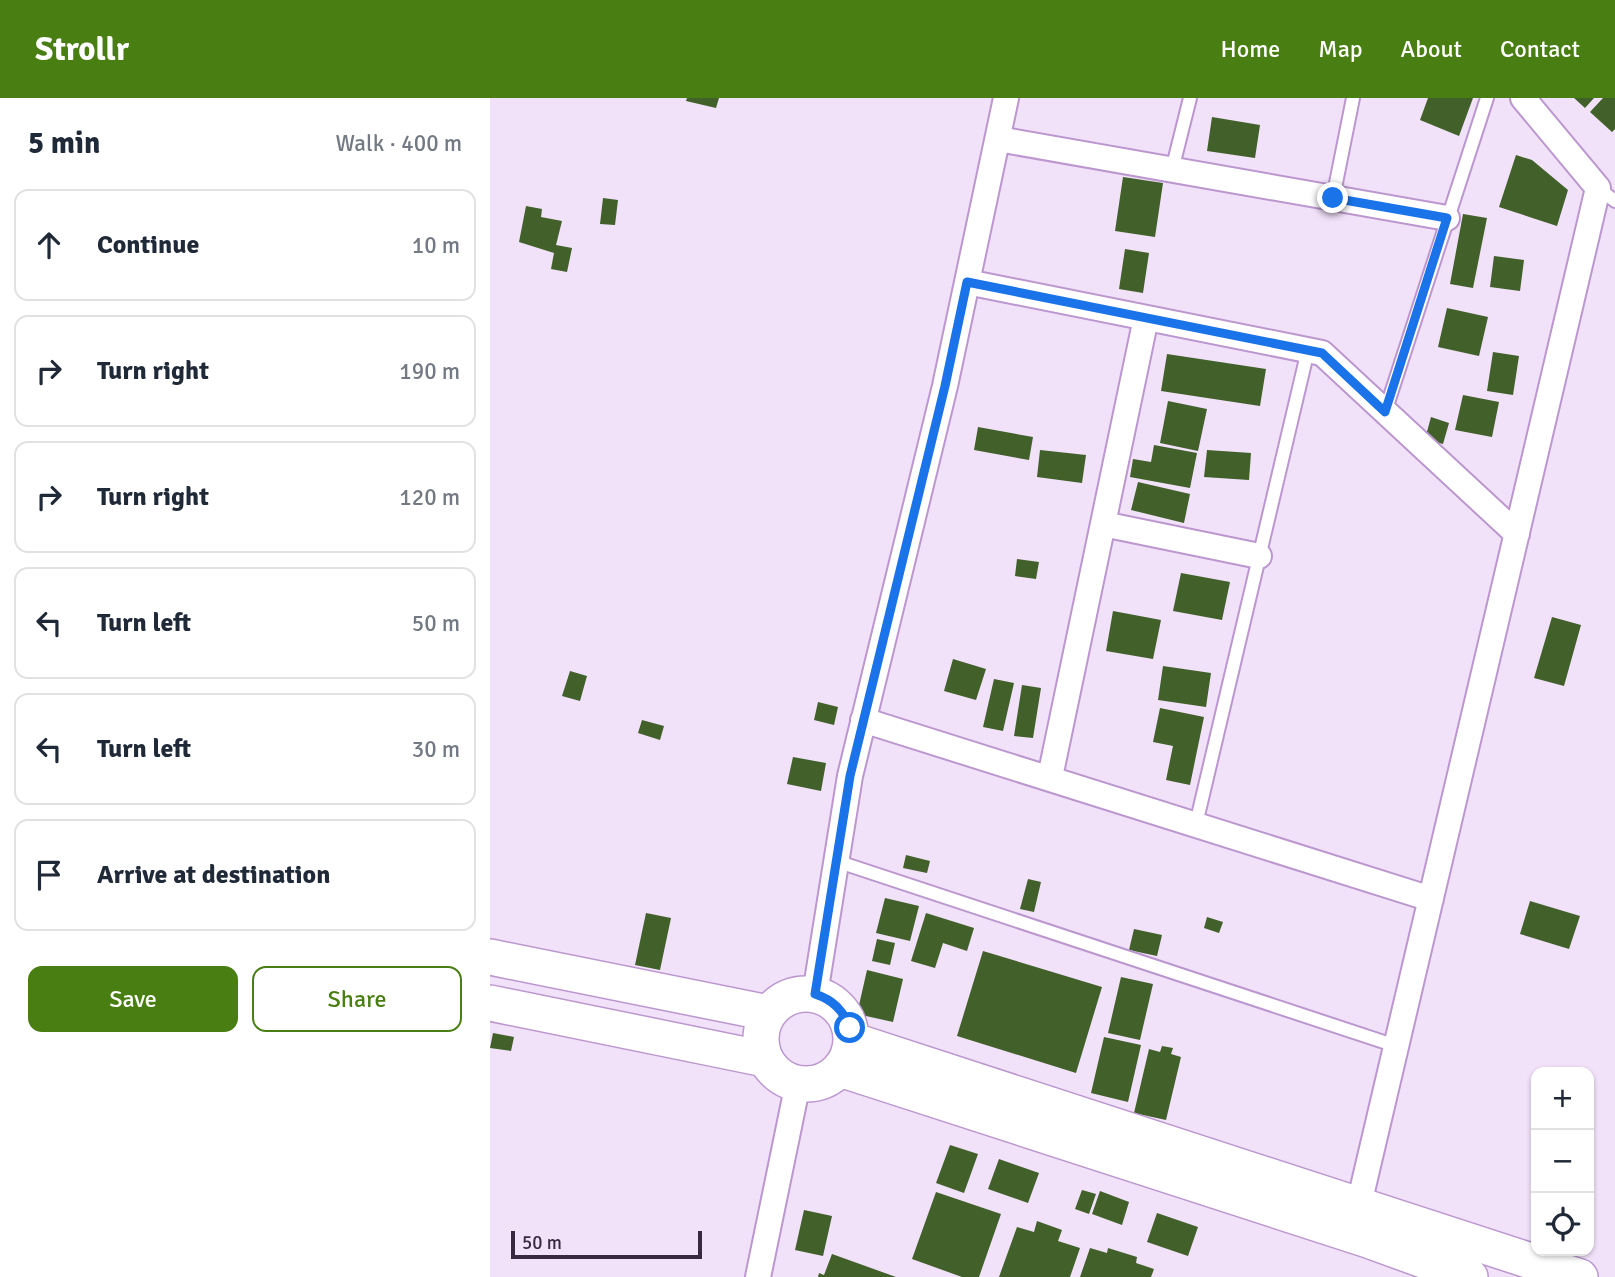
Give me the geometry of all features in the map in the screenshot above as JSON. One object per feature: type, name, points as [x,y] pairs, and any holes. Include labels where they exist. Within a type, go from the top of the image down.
[{"type":"street","points":[[815,994],[850,776],[945,386],[1006,98]]},
{"type":"street","points":[[1359,1204],[1517,534],[1607,195],[1523,98]]},
{"type":"street","points":[[998,139],[1447,218]]},
{"type":"street","points":[[967,282],[1322,353],[1517,534]]},
{"type":"street","points":[[1050,777],[1146,318]]},
{"type":"street","points":[[1103,524],[1259,556]]},
{"type":"street","points":[[863,720],[1431,899]]},
{"type":"street","points":[[490,957],[768,1013]]},
{"type":"street","points":[[815,994],[827,998],[845,1016],[850,1028],[846,1055],[828,1079],[813,1084],[798,1083],[773,1071],[765,1059],[760,1036],[768,1013],[777,1004],[788,997],[815,994]]},
{"type":"street","points":[[490,1003],[765,1059]]},
{"type":"street","points":[[846,1055],[1201,1155],[1580,1277]]},
{"type":"street","points":[[846,1055],[1470,1277]]},
{"type":"street","points":[[758,1277],[798,1083]]},
{"type":"lane","points":[[1172,170],[1190,98]]},
{"type":"lane","points":[[1333,198],[1353,98]]},
{"type":"lane","points":[[1385,412],[1487,98]]},
{"type":"lane","points":[[1196,824],[1308,350]]},
{"type":"lane","points":[[836,861],[1396,1046]]},
{"type":"building","points":[[687,98],[719,98],[716,108],[686,101]]},
{"type":"building","points":[[1428,98],[1473,98],[1459,136],[1420,120]]},
{"type":"building","points":[[1574,98],[1594,98],[1585,108]]},
{"type":"building","points":[[1603,98],[1615,98],[1615,129],[1612,132],[1590,112]]},
{"type":"building","points":[[1212,117],[1260,125],[1255,158],[1207,151]]},
{"type":"building","points":[[1516,155],[1532,160],[1568,190],[1557,226],[1499,207]]},
{"type":"building","points":[[1123,177],[1163,183],[1155,237],[1115,231]]},
{"type":"building","points":[[603,198],[618,200],[615,225],[600,224]]},
{"type":"building","points":[[526,206],[542,209],[541,217],[562,221],[556,245],[572,248],[567,272],[551,269],[554,253],[519,242]]},
{"type":"building","points":[[1463,214],[1487,218],[1473,288],[1450,284]]},
{"type":"building","points":[[1125,249],[1149,253],[1143,293],[1119,289]]},
{"type":"building","points":[[1494,256],[1524,260],[1520,291],[1490,287]]},
{"type":"building","points":[[1447,308],[1488,317],[1479,356],[1438,347]]},
{"type":"building","points":[[1493,352],[1519,356],[1513,395],[1487,391]]},
{"type":"building","points":[[1167,354],[1266,369],[1260,406],[1161,391]]},
{"type":"building","points":[[1463,395],[1499,402],[1492,437],[1455,430]]},
{"type":"building","points":[[1168,401],[1207,409],[1198,451],[1160,443]]},
{"type":"building","points":[[1431,417],[1449,423],[1443,444],[1425,439]]},
{"type":"building","points":[[978,427],[1033,437],[1029,460],[974,450]]},
{"type":"building","points":[[1154,445],[1197,453],[1190,488],[1130,477],[1133,459],[1151,462]]},
{"type":"building","points":[[1040,450],[1086,455],[1082,483],[1037,477]]},
{"type":"building","points":[[1207,450],[1251,453],[1249,480],[1204,477]]},
{"type":"building","points":[[1138,482],[1190,494],[1184,523],[1131,510]]},
{"type":"building","points":[[1017,559],[1039,562],[1036,579],[1015,576]]},
{"type":"building","points":[[1181,573],[1230,582],[1222,620],[1173,611]]},
{"type":"building","points":[[1113,611],[1161,620],[1153,659],[1106,651]]},
{"type":"building","points":[[1552,617],[1581,625],[1564,686],[1534,678]]},
{"type":"building","points":[[953,659],[986,669],[976,700],[944,691]]},
{"type":"building","points":[[1163,666],[1211,673],[1206,707],[1158,700]]},
{"type":"building","points":[[570,671],[587,676],[580,701],[562,696]]},
{"type":"building","points":[[994,679],[1014,683],[1003,731],[983,727]]},
{"type":"building","points":[[1022,685],[1041,688],[1033,738],[1014,736]]},
{"type":"building","points":[[818,702],[838,707],[834,725],[814,720]]},
{"type":"building","points":[[1160,708],[1204,717],[1190,785],[1166,780],[1173,746],[1153,742]]},
{"type":"building","points":[[642,720],[664,726],[660,740],[638,733]]},
{"type":"building","points":[[793,757],[826,763],[821,791],[787,784]]},
{"type":"building","points":[[906,855],[930,861],[927,873],[903,868]]},
{"type":"building","points":[[1028,879],[1041,882],[1034,912],[1020,909]]},
{"type":"building","points":[[885,898],[919,906],[910,941],[876,933]]},
{"type":"building","points":[[1530,901],[1580,916],[1569,949],[1520,934]]},
{"type":"building","points":[[646,913],[671,918],[660,970],[635,965]]},
{"type":"building","points":[[926,913],[974,928],[967,951],[943,943],[935,968],[911,961]]},
{"type":"building","points":[[1207,917],[1223,922],[1219,933],[1204,928]]},
{"type":"building","points":[[1134,929],[1162,935],[1157,956],[1129,950]]},
{"type":"building","points":[[877,939],[895,943],[890,965],[872,961]]},
{"type":"building","points":[[983,951],[1102,987],[1076,1073],[957,1036]]},
{"type":"building","points":[[867,970],[903,979],[893,1022],[857,1014]]},
{"type":"building","points":[[1121,977],[1153,984],[1140,1040],[1108,1033]]},
{"type":"building","points":[[493,1033],[514,1037],[511,1051],[490,1048]]},
{"type":"building","points":[[1104,1037],[1141,1045],[1128,1102],[1091,1093]]},
{"type":"building","points":[[1162,1046],[1173,1048],[1171,1054],[1181,1057],[1166,1120],[1134,1113],[1149,1049],[1160,1052]]},
{"type":"building","points":[[950,1145],[978,1154],[964,1193],[936,1183]]},
{"type":"building","points":[[999,1159],[1039,1173],[1028,1203],[988,1189]]},
{"type":"building","points":[[1082,1190],[1096,1194],[1089,1214],[1075,1209]]},
{"type":"building","points":[[1100,1191],[1129,1202],[1122,1225],[1092,1214]]},
{"type":"building","points":[[936,1192],[1001,1214],[979,1277],[962,1277],[912,1259]]},
{"type":"building","points":[[804,1210],[832,1216],[823,1256],[795,1250]]},
{"type":"building","points":[[1157,1213],[1198,1227],[1188,1256],[1147,1242]]},
{"type":"building","points":[[1037,1221],[1062,1230],[1058,1241],[1080,1248],[1070,1277],[999,1277],[1017,1227],[1034,1232]]},
{"type":"building","points":[[1090,1248],[1107,1253],[1108,1248],[1137,1257],[1136,1263],[1154,1269],[1151,1277],[1080,1277]]},
{"type":"building","points":[[832,1254],[896,1277],[818,1277],[819,1273],[824,1275]]},
{"type":"route","points":[[850,1028],[837,1006],[827,998],[815,994],[850,776],[945,386],[967,282],[1322,353],[1385,412],[1447,218],[1333,198]]}]
